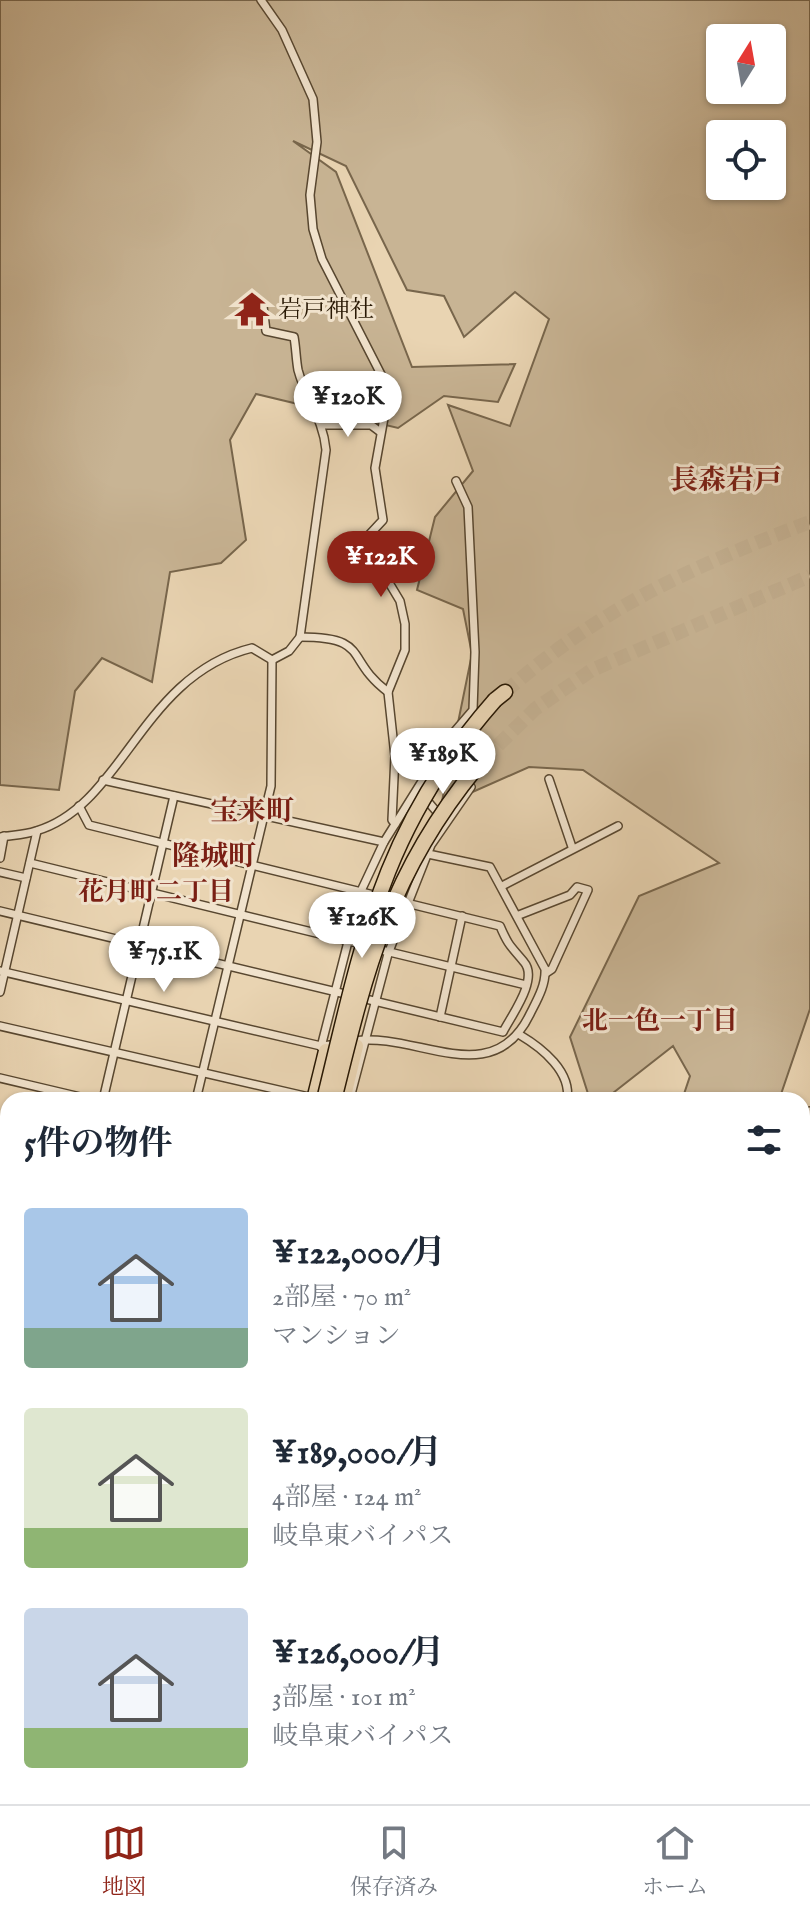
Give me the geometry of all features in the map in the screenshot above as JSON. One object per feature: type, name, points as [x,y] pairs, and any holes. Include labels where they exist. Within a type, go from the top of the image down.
[{"type":"highway","points":[[326,1092],[363,939],[399,841],[443,764],[500,696]]},
{"type":"highway","points":[[336,1092],[369,961],[405,873],[435,823],[479,764]]},
{"type":"highway","points":[[312,1092],[357,932],[383,861],[391,845],[399,841]]},
{"type":"highway","points":[[346,1092],[405,873]]},
{"type":"street","points":[[261,0],[282,30],[313,99],[317,142],[310,195],[313,229],[322,259],[389,390],[379,431],[375,468],[383,520],[369,535],[371,545],[400,601],[405,624],[405,650],[388,692],[395,756],[392,820],[395,824]]},
{"type":"street","points":[[263,306],[266,331],[294,337],[301,378],[324,425],[326,450],[300,637],[289,651],[272,660]]},
{"type":"street","points":[[324,425],[371,425],[379,431]]},
{"type":"street","points":[[324,1049],[347,938],[361,891],[395,824],[449,738],[473,710],[475,652],[468,507],[456,481]]},
{"type":"street","points":[[300,637],[334,638],[346,642],[388,692]]},
{"type":"street","points":[[0,858],[2,837],[37,831],[79,806],[177,687],[217,661],[245,650],[258,650],[272,660]]},
{"type":"street","points":[[198,1092],[271,786],[272,660]]},
{"type":"street","points":[[549,779],[572,847]]},
{"type":"street","points":[[103,780],[384,842]]},
{"type":"street","points":[[352,1092],[361,1043],[388,954],[428,854],[471,787]]},
{"type":"street","points":[[417,789],[446,822]]},
{"type":"street","points":[[105,1092],[174,796]]},
{"type":"street","points":[[0,911],[503,1032],[526,985],[529,972],[526,963],[510,951],[500,926],[89,825],[79,806]]},
{"type":"street","points":[[502,886],[572,847],[618,826]]},
{"type":"street","points":[[0,992],[2,972],[37,831]]},
{"type":"street","points":[[2,972],[324,1049],[361,1043],[413,1043],[445,1056],[471,1057],[508,1044],[520,1035],[544,984],[546,973],[519,915],[490,867],[428,854]]},
{"type":"street","points":[[30,863],[347,938],[388,954],[526,985]]},
{"type":"street","points":[[0,872],[26,878]]},
{"type":"street","points":[[519,915],[570,895],[577,887],[588,890],[552,969],[546,973]]},
{"type":"street","points":[[440,1017],[462,916]]},
{"type":"street","points":[[0,1026],[281,1092]]},
{"type":"street","points":[[520,1035],[538,1046],[563,1075],[570,1087],[569,1092]]},
{"type":"street","points":[[0,1078],[59,1092]]},
{"type":"street","points":[[810,1111],[810,1124]]},
{"type":"shaded area","points":[[0,0],[810,0],[810,1009],[782,1092],[685,1092],[690,1076],[673,1046],[614,1092],[587,1092],[570,1037],[639,896],[719,863],[583,770],[529,767],[441,806],[472,654],[463,609],[417,590],[435,517],[473,471],[448,405],[510,426],[549,319],[515,292],[464,337],[444,296],[407,290],[346,166],[293,141],[336,172],[412,367],[515,364],[498,402],[444,396],[398,428],[256,394],[230,440],[246,540],[221,563],[170,572],[152,682],[102,658],[75,691],[59,790],[0,785]]},
{"type":"tunnel","points":[[505,692],[577,636],[649,592],[810,522]]},
{"type":"tunnel","points":[[483,760],[535,709],[592,670],[810,576]]},
{"type":"place","name":"岩戸神社","points":[[252,309]]},
{"type":"district","name":"長森岩戸","points":[[726,479]]},
{"type":"district","name":"宝来町","points":[[252,810]]},
{"type":"district","name":"隆城町","points":[[214,855]]},
{"type":"district","name":"花月町二丁目","points":[[156,891]]},
{"type":"district","name":"北一色一丁目","points":[[660,1020]]}]
